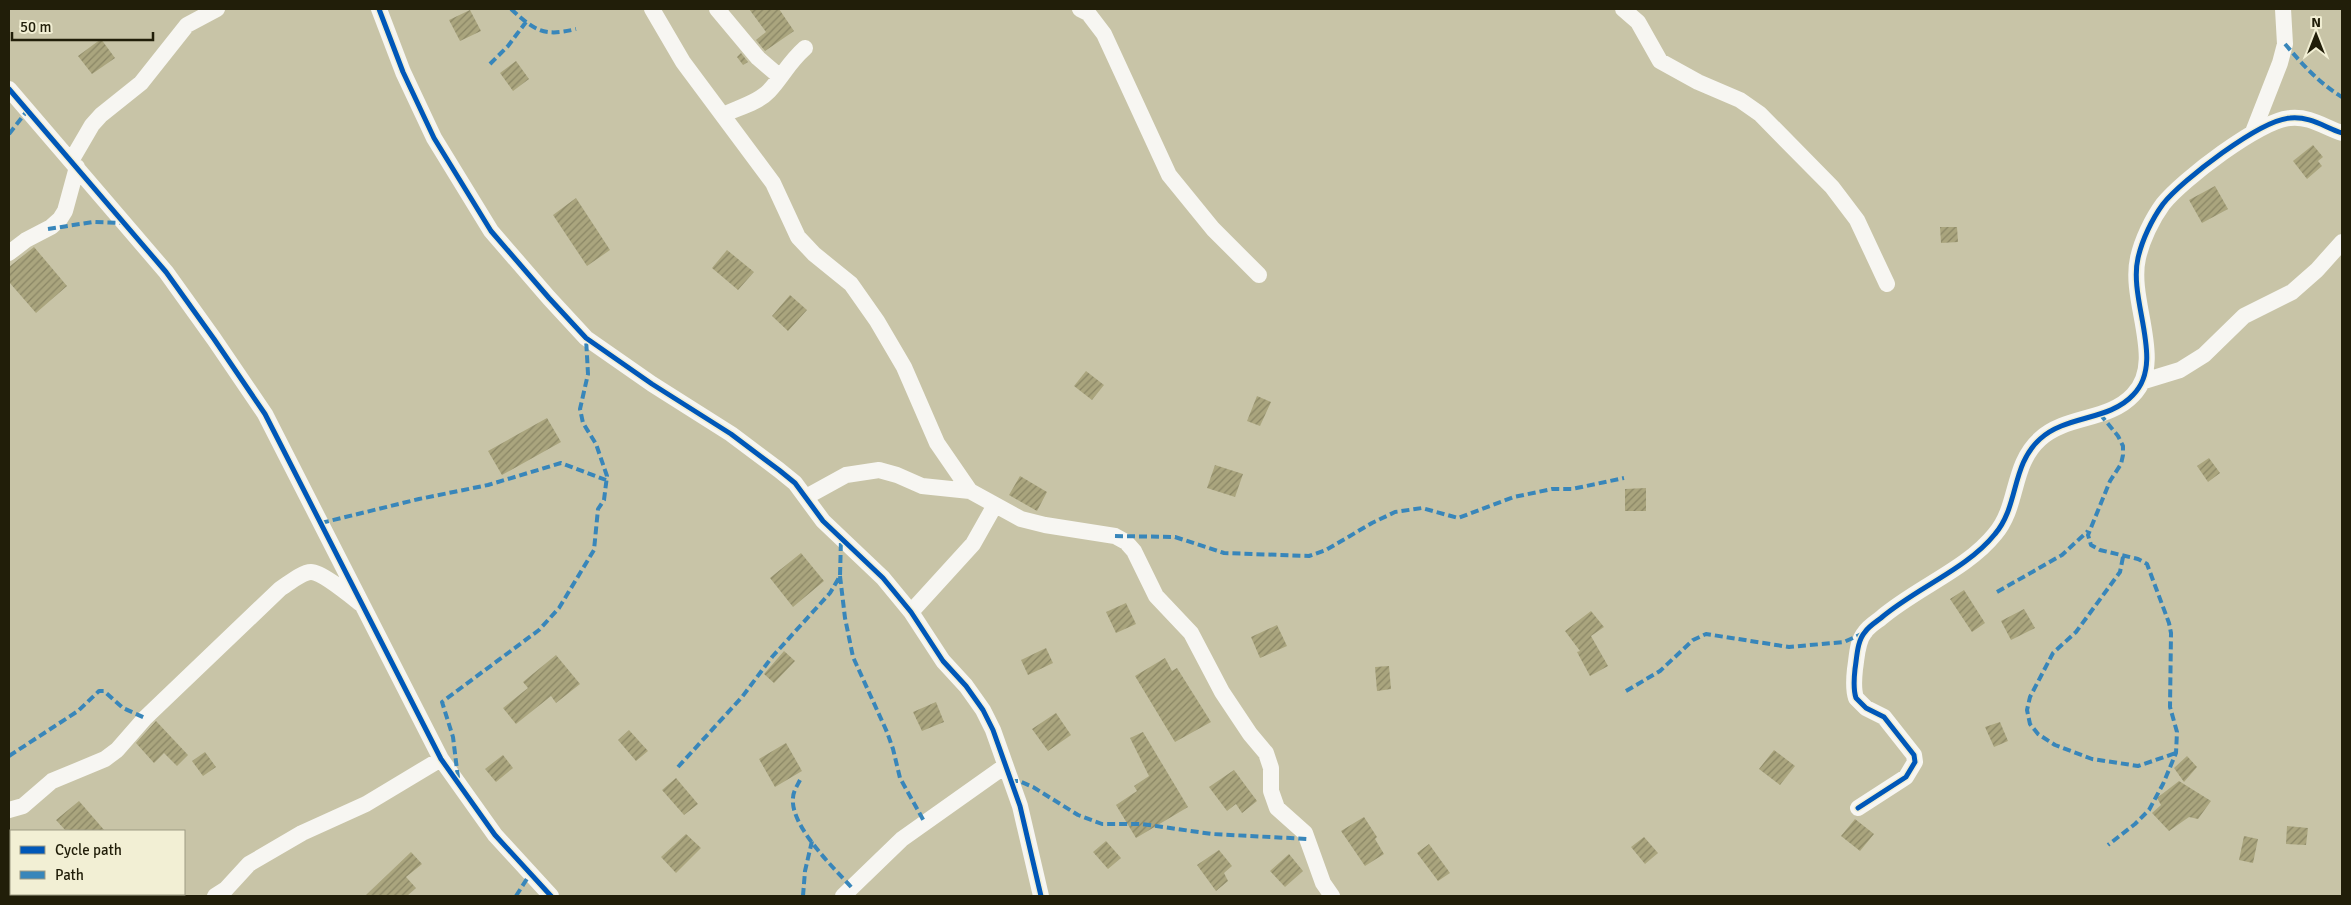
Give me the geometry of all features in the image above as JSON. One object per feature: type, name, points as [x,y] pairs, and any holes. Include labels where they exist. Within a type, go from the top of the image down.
[{"type":"street","points":[[9,253],[26,240],[50,227],[65,211],[74,164],[92,125],[101,115],[141,83],[187,26],[218,9]]},
{"type":"street","points":[[379,9],[403,72],[434,138],[491,231],[549,298],[586,338],[652,384],[731,434],[779,470],[806,497],[823,521],[882,578],[911,612],[943,661],[966,686],[983,710],[1020,806],[1041,896]]},
{"type":"street","points":[[652,9],[683,62],[773,183],[798,237],[814,254],[851,284],[877,321],[904,367],[937,443],[970,491]]},
{"type":"street","points":[[717,9],[758,58],[779,76]]},
{"type":"street","points":[[1080,9],[1088,13],[1104,34],[1170,175],[1213,229],[1259,275]]},
{"type":"street","points":[[1623,9],[1638,22],[1660,62],[1698,82],[1740,100],[1760,114],[1832,187],[1857,220],[1887,284]]},
{"type":"street","points":[[2253,132],[2280,63],[2285,44],[2283,9]]},
{"type":"street","points":[[723,115],[762,97],[790,62],[805,48]]},
{"type":"street","points":[[9,89],[166,272],[265,414],[441,759],[495,835],[551,896]]},
{"type":"street","points":[[1858,808],[1906,777],[1915,762],[1914,756],[1884,717],[1866,708],[1856,698],[1854,678],[1857,652],[1865,632],[1891,609],[1977,553],[1990,541],[2002,526],[2018,474],[2029,452],[2041,438],[2054,430],[2122,404],[2133,395],[2144,381],[2147,362],[2136,282],[2138,259],[2147,232],[2163,204],[2177,189],[2253,132],[2271,123],[2288,118],[2305,118],[2342,133]]},
{"type":"street","points":[[2144,381],[2180,370],[2204,355],[2244,316],[2292,292],[2317,270],[2342,242]]},
{"type":"street","points":[[806,497],[846,475],[879,470],[897,475],[928,488],[970,491],[1021,519],[1115,536],[1131,547],[1156,596],[1191,633],[1222,692],[1250,734],[1266,753],[1271,768],[1271,791],[1277,808],[1305,833],[1323,883],[1332,896]]},
{"type":"street","points":[[911,612],[973,544],[995,505]]},
{"type":"street","points":[[9,810],[23,806],[52,782],[105,759],[117,750],[146,718],[280,589],[306,573],[312,572],[321,576],[363,606]]},
{"type":"street","points":[[215,896],[226,889],[249,864],[302,833],[366,804],[441,759]]},
{"type":"street","points":[[843,896],[902,839],[1005,766]]},
{"type":"building","points":[[749,9],[779,9],[794,31],[765,51],[756,40],[766,32]]},
{"type":"building","points":[[470,10],[481,31],[460,41],[449,20]]},
{"type":"building","points":[[101,39],[115,58],[92,74],[78,56]]},
{"type":"building","points":[[741,53],[748,62],[743,65],[737,57]]},
{"type":"building","points":[[516,61],[529,79],[513,91],[500,73]]},
{"type":"building","points":[[2313,145],[2323,157],[2318,161],[2322,166],[2307,179],[2293,161]]},
{"type":"building","points":[[2215,186],[2228,209],[2202,223],[2189,200]]},
{"type":"building","points":[[576,198],[610,250],[587,266],[553,215]]},
{"type":"building","points":[[1940,227],[1957,227],[1958,242],[1941,243]]},
{"type":"building","points":[[34,247],[67,286],[36,313],[9,282],[9,267]]},
{"type":"building","points":[[727,250],[754,272],[738,290],[712,268]]},
{"type":"building","points":[[790,295],[807,310],[788,331],[772,316]]},
{"type":"building","points":[[1086,371],[1104,385],[1092,400],[1074,386]]},
{"type":"building","points":[[1257,396],[1271,402],[1260,426],[1247,421]]},
{"type":"building","points":[[547,418],[561,442],[502,475],[488,451]]},
{"type":"building","points":[[2209,458],[2220,473],[2208,482],[2197,466]]},
{"type":"building","points":[[1215,465],[1243,474],[1235,497],[1207,488]]},
{"type":"building","points":[[1020,476],[1047,492],[1037,511],[1009,495]]},
{"type":"building","points":[[1646,488],[1646,511],[1625,511],[1625,489]]},
{"type":"building","points":[[801,553],[824,581],[793,607],[770,578]]},
{"type":"building","points":[[1964,590],[1985,623],[1972,632],[1950,599]]},
{"type":"building","points":[[1126,603],[1136,624],[1116,633],[1106,612]]},
{"type":"building","points":[[2024,609],[2035,628],[2011,640],[2001,621]]},
{"type":"building","points":[[1591,611],[1604,627],[1591,636],[1608,666],[1590,676],[1577,652],[1580,651],[1565,631]]},
{"type":"building","points":[[1277,625],[1287,646],[1260,658],[1251,637]]},
{"type":"building","points":[[1046,648],[1053,663],[1028,675],[1021,660]]},
{"type":"building","points":[[784,651],[795,661],[774,683],[764,674]]},
{"type":"building","points":[[556,655],[580,684],[556,703],[551,696],[516,724],[503,708],[528,688],[523,682]]},
{"type":"building","points":[[1165,658],[1172,671],[1177,668],[1211,722],[1175,742],[1135,676]]},
{"type":"building","points":[[1389,666],[1391,689],[1377,691],[1375,667]]},
{"type":"building","points":[[936,702],[944,722],[922,731],[913,712]]},
{"type":"building","points":[[1056,713],[1071,735],[1048,751],[1032,729]]},
{"type":"building","points":[[156,721],[188,755],[177,766],[164,753],[154,763],[136,743]]},
{"type":"building","points":[[2000,722],[2008,741],[1994,747],[1985,727]]},
{"type":"building","points":[[629,730],[648,751],[636,761],[618,740]]},
{"type":"building","points":[[1143,732],[1188,807],[1136,838],[1116,805],[1137,791],[1134,786],[1149,776],[1130,738]]},
{"type":"building","points":[[786,743],[802,771],[775,787],[759,759]]},
{"type":"building","points":[[1774,750],[1795,766],[1780,785],[1759,769]]},
{"type":"building","points":[[205,752],[216,767],[203,776],[192,761]]},
{"type":"building","points":[[503,755],[513,768],[496,782],[485,769]]},
{"type":"building","points":[[2187,756],[2197,767],[2184,782],[2174,768]]},
{"type":"building","points":[[1234,770],[1257,801],[1242,813],[1236,804],[1227,811],[1209,787]]},
{"type":"building","points":[[676,778],[698,804],[684,815],[662,790]]},
{"type":"building","points":[[2179,781],[2211,801],[2198,819],[2189,817],[2169,831],[2152,813],[2161,805],[2157,798]]},
{"type":"building","points":[[79,801],[104,830],[65,830],[56,820]]},
{"type":"building","points":[[1364,817],[1377,837],[1375,839],[1384,854],[1365,866],[1341,831]]},
{"type":"building","points":[[1855,819],[1874,834],[1860,851],[1841,836]]},
{"type":"building","points":[[2287,826],[2308,828],[2306,845],[2286,844]]},
{"type":"building","points":[[686,834],[701,848],[676,873],[661,857]]},
{"type":"building","points":[[2244,836],[2258,839],[2253,863],[2239,860]]},
{"type":"building","points":[[1644,837],[1658,853],[1645,864],[1631,847]]},
{"type":"building","points":[[1106,841],[1121,858],[1108,869],[1093,852]]},
{"type":"building","points":[[1429,844],[1450,873],[1438,881],[1417,853]]},
{"type":"building","points":[[1219,850],[1232,866],[1224,873],[1228,881],[1216,891],[1197,865]]},
{"type":"building","points":[[411,852],[422,864],[406,877],[416,888],[407,896],[365,896]]},
{"type":"building","points":[[1289,854],[1303,871],[1285,887],[1270,871]]},
{"type":"marked path","points":[[511,9],[527,23],[540,30],[556,32],[576,29]]},
{"type":"marked path","points":[[490,64],[508,46],[526,22]]},
{"type":"marked path","points":[[2285,44],[2319,80],[2342,97]]},
{"type":"marked path","points":[[9,134],[27,111]]},
{"type":"marked path","points":[[48,229],[93,222],[124,223]]},
{"type":"marked path","points":[[458,778],[453,737],[442,702],[539,630],[559,608],[594,550],[598,509],[604,500],[607,476],[596,444],[583,423],[580,409],[588,374],[586,338]]},
{"type":"marked path","points":[[2100,414],[2118,436],[2123,446],[2123,455],[2121,464],[2110,481],[2088,535],[2091,545],[2100,550],[2138,559],[2147,564],[2171,633],[2170,707],[2177,732],[2176,753],[2163,784],[2149,810],[2135,824],[2108,845]]},
{"type":"marked path","points":[[321,523],[419,499],[488,485],[561,463],[606,480]]},
{"type":"marked path","points":[[1115,536],[1175,537],[1224,553],[1309,556],[1326,550],[1395,512],[1422,508],[1458,518],[1514,497],[1552,489],[1572,489],[1624,478]]},
{"type":"marked path","points":[[1997,592],[2062,555],[2088,531]]},
{"type":"marked path","points":[[678,767],[742,697],[772,657],[830,593],[840,576],[841,539]]},
{"type":"marked path","points":[[2123,557],[2120,572],[2076,632],[2053,653],[2030,697],[2027,710],[2030,724],[2038,734],[2055,745],[2092,759],[2138,766],[2176,753]]},
{"type":"marked path","points":[[840,576],[845,618],[853,657],[887,732],[900,778],[925,823]]},
{"type":"marked path","points":[[1626,691],[1660,671],[1693,640],[1706,634],[1789,647],[1844,642],[1864,633]]},
{"type":"marked path","points":[[9,756],[78,711],[99,691],[104,691],[123,708],[145,718]]},
{"type":"marked path","points":[[800,780],[794,791],[793,798],[798,821],[815,846],[852,888]]},
{"type":"marked path","points":[[1010,781],[1019,781],[1033,787],[1078,815],[1102,824],[1142,824],[1212,834],[1308,839]]},
{"type":"marked path","points":[[803,896],[805,871],[812,841]]},
{"type":"marked path","points":[[516,896],[530,874]]},
{"type":"cycle path","points":[[379,9],[403,72],[434,138],[491,231],[549,298],[586,338],[652,384],[731,434],[795,483],[823,521],[883,578],[911,612],[943,661],[966,686],[983,710],[993,730],[1020,806],[1041,896]]},
{"type":"cycle path","points":[[9,89],[166,272],[265,414],[441,759],[495,835],[551,896]]},
{"type":"cycle path","points":[[1858,808],[1906,777],[1915,762],[1914,755],[1884,717],[1866,708],[1856,698],[1854,687],[1855,672],[1862,636],[1871,626],[1895,607],[1970,558],[1995,534],[2003,523],[2008,511],[2024,461],[2040,439],[2050,431],[2112,409],[2133,395],[2142,381],[2146,366],[2146,348],[2136,275],[2138,258],[2148,230],[2163,204],[2173,193],[2222,153],[2260,129],[2277,121],[2290,118],[2304,119],[2317,122],[2342,133]]}]
